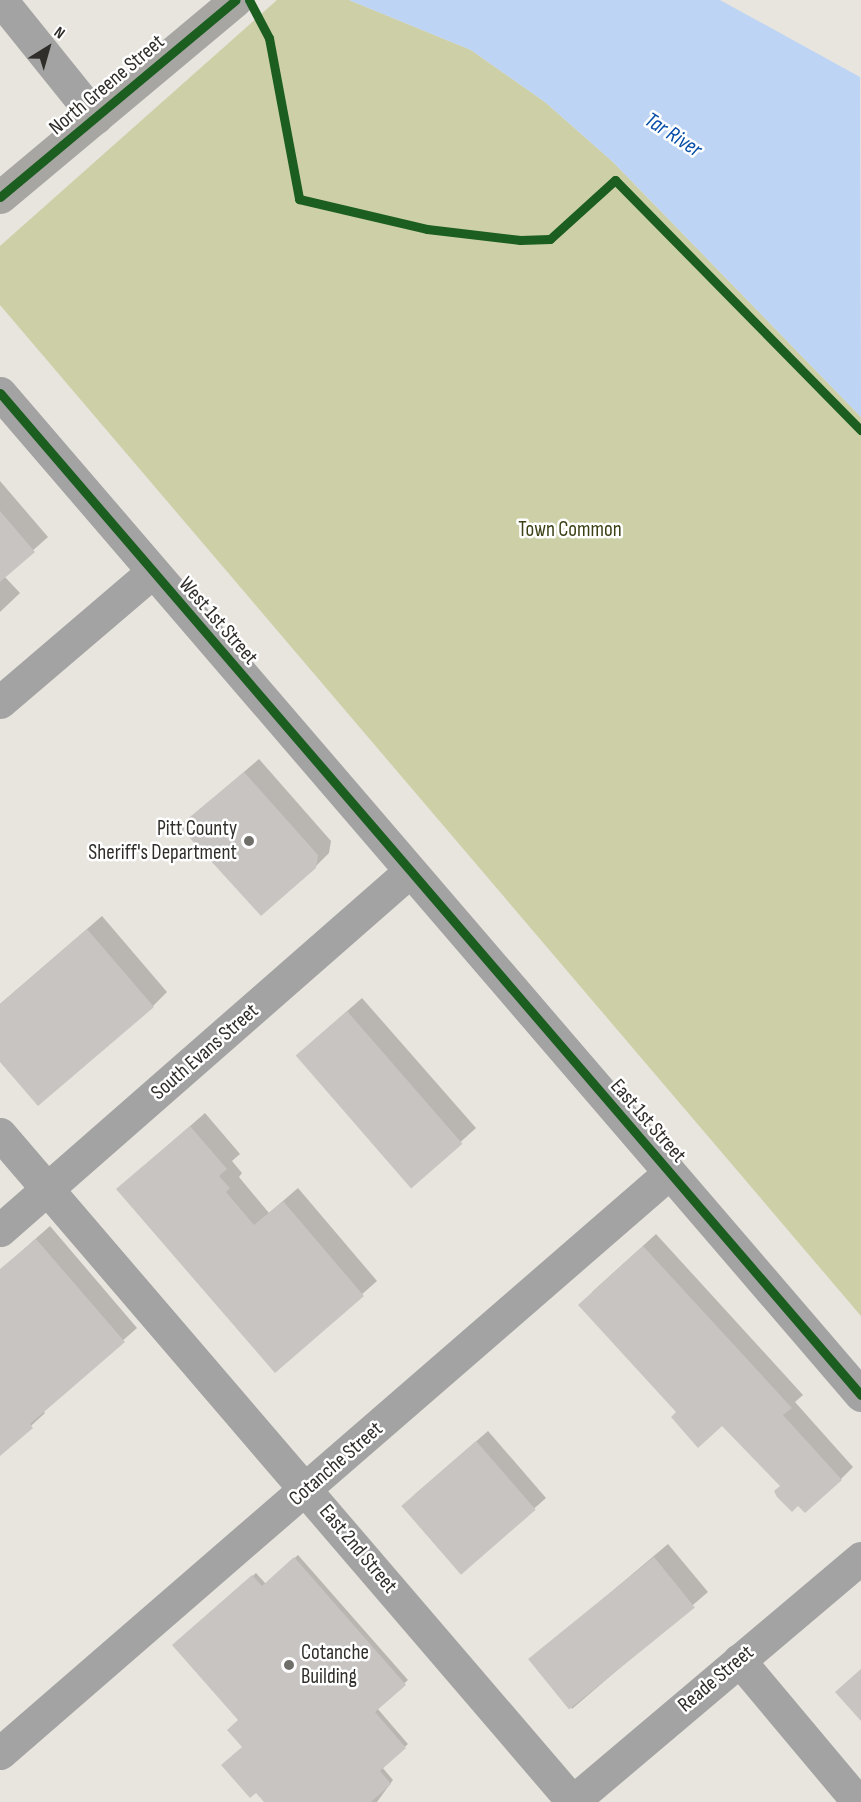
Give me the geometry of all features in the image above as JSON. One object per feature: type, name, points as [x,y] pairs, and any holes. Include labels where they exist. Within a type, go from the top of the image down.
[{"type":"main road","name":"North Greene Street","points":[[0,197],[236,0]]},
{"type":"street","points":[[2,0],[96,118]]},
{"type":"street","name":"West 1st Street","points":[[0,393],[409,872]]},
{"type":"street","points":[[0,702],[152,572]]},
{"type":"street","name":"East 1st Street","points":[[409,872],[861,1395]]},
{"type":"street","name":"South Evans Street","points":[[0,1230],[409,872]]},
{"type":"street","name":"East 2nd Street","points":[[0,1134],[572,1802]]},
{"type":"street","name":"Cotanche Street","points":[[0,1753],[307,1490],[669,1173]]},
{"type":"street","name":"Reade Street","points":[[572,1802],[861,1558]]},
{"type":"street","points":[[739,1660],[858,1802]]},
{"type":"green space","name":"Town Common","points":[[277,0],[349,0],[471,50],[545,102],[613,162],[861,417],[861,1316],[0,305],[0,246]]},
{"type":"water","name":"Tar River","points":[[349,0],[720,0],[860,77],[861,417],[613,162],[545,102],[471,50]]},
{"type":"building","points":[[0,511],[35,552],[0,582]]},
{"type":"building","name":"Pitt County Sheriff's Department","points":[[244,772],[318,855],[316,868],[261,916],[179,826]]},
{"type":"building","points":[[87,929],[154,1007],[38,1106],[0,1062],[0,1004]]},
{"type":"building","points":[[347,1011],[462,1144],[411,1188],[296,1056]]},
{"type":"building","points":[[190,1126],[227,1169],[219,1176],[230,1188],[226,1192],[254,1225],[283,1201],[364,1296],[275,1373],[116,1189]]},
{"type":"building","points":[[36,1239],[125,1342],[30,1424],[33,1428],[0,1456],[0,1269]]},
{"type":"building","points":[[643,1246],[792,1408],[783,1415],[842,1480],[805,1513],[798,1506],[792,1512],[777,1497],[774,1491],[780,1486],[722,1426],[698,1448],[671,1417],[676,1412],[578,1305]]},
{"type":"building","points":[[476,1441],[536,1510],[461,1575],[401,1506]]},
{"type":"building","name":"Cotanche Building","points":[[294,1557],[406,1685],[375,1712],[406,1748],[380,1771],[391,1784],[371,1802],[264,1802],[256,1793],[250,1798],[221,1765],[242,1747],[227,1730],[238,1720],[172,1645],[252,1575],[262,1586]]},
{"type":"building","points":[[654,1557],[695,1608],[569,1709],[528,1659]]},
{"type":"building","points":[[861,1669],[861,1721],[835,1692]]},
{"type":"cycle path","points":[[0,197],[236,0]]},
{"type":"cycle path","points":[[249,0],[269,38],[299,199],[427,229],[520,240],[550,239],[615,180],[861,430]]},
{"type":"cycle path","points":[[0,393],[861,1395]]},
{"type":"place","name":"Pitt County Sheriff's Department","points":[[249,841]]},
{"type":"place","name":"Cotanche Building","points":[[289,1665]]}]
